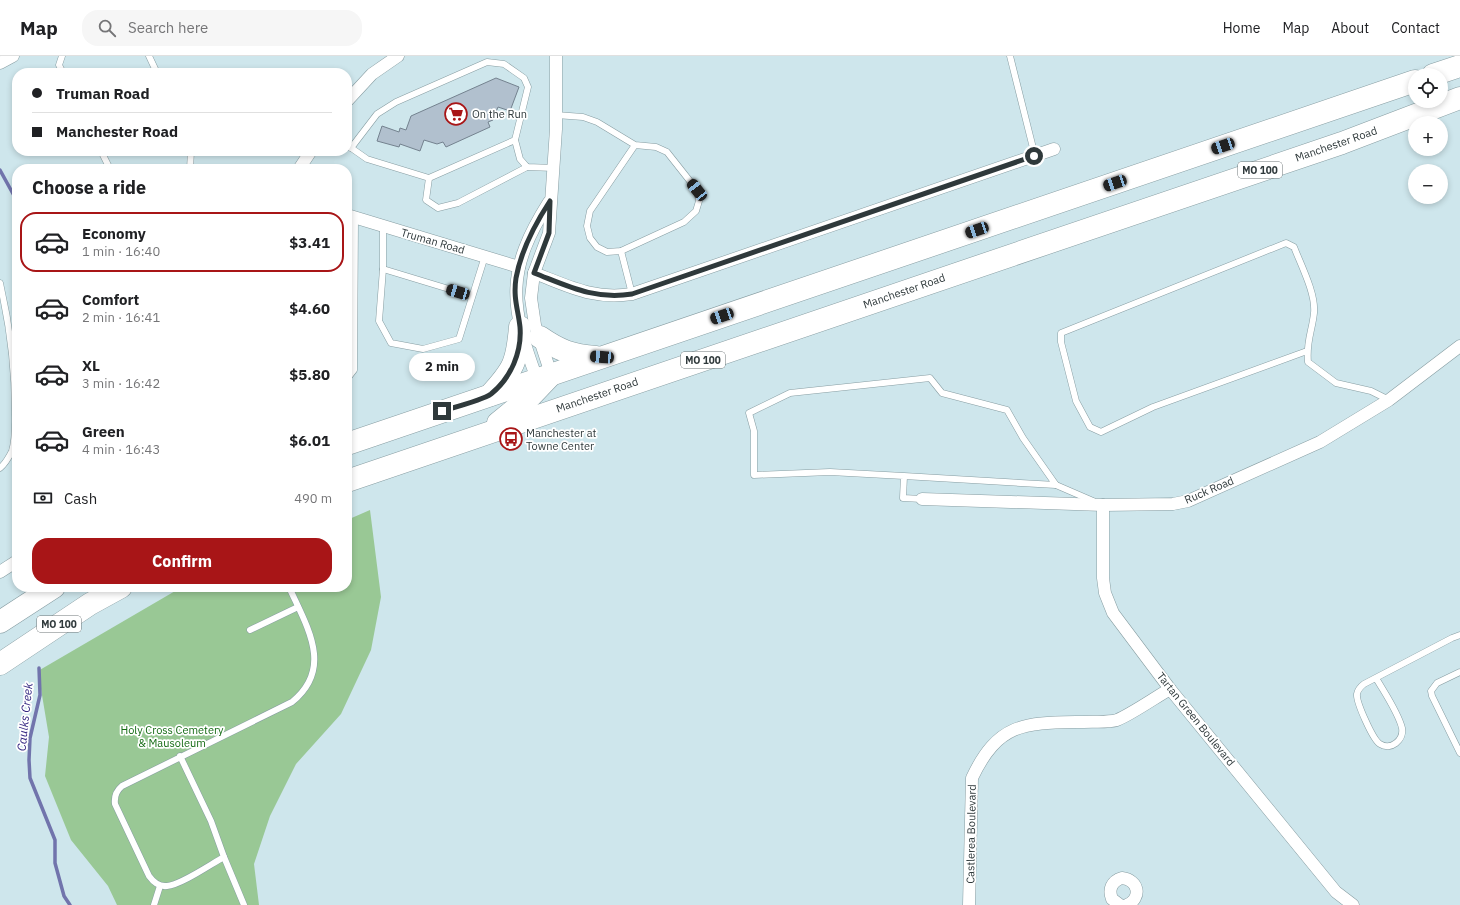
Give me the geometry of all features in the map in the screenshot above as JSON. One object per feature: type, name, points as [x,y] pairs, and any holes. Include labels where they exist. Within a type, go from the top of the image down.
[{"type":"highway","points":[[1448,70],[1460,66]]},
{"type":"highway","points":[[352,442],[490,395],[544,379],[602,357],[1408,83]]},
{"type":"highway","name":"Manchester Road","points":[[352,479],[1342,143],[1460,98]]},
{"type":"highway","points":[[490,395],[507,376],[515,362],[520,327]]},
{"type":"highway","points":[[540,337],[556,348],[566,352],[602,357]]},
{"type":"highway","points":[[544,379],[553,394],[580,401]]},
{"type":"highway","points":[[482,434],[514,412],[544,379]]},
{"type":"highway","name":"MO 100","points":[[0,622],[46,592]]},
{"type":"highway","name":"MO 100","points":[[0,664],[90,604],[112,592]]},
{"type":"street","points":[[0,63],[13,56]]},
{"type":"street","points":[[352,96],[372,74],[398,56]]},
{"type":"street","points":[[544,379],[540,337],[532,311],[532,285],[534,273],[549,233],[550,201],[554,168],[556,56]]},
{"type":"street","points":[[534,273],[602,296],[614,297],[632,294],[1054,149]]},
{"type":"street","points":[[544,379],[520,327],[515,299],[519,267],[533,228],[550,201]]},
{"type":"street","name":"Truman Road","points":[[352,217],[519,267]]},
{"type":"street","name":"Ruck Road","points":[[922,499],[1103,505],[1173,504],[1188,501],[1320,442],[1389,400],[1460,346]]},
{"type":"street","name":"Tartan Green Boulevard","points":[[1103,505],[1103,578],[1105,593],[1113,613],[1170,689],[1336,892],[1353,905]]},
{"type":"street","points":[[0,572],[12,564]]},
{"type":"street","name":"Castlerea Boulevard","points":[[969,905],[972,778],[980,760],[993,745],[1010,731],[1031,724],[1051,721],[1116,720],[1170,689]]},
{"type":"lane","points":[[60,68],[59,66],[62,56]]},
{"type":"lane","points":[[148,56],[154,68]]},
{"type":"lane","points":[[1010,56],[1034,156]]},
{"type":"lane","points":[[352,143],[376,114],[396,102],[486,62],[504,64],[524,78],[528,87],[515,140],[520,159],[527,167]]},
{"type":"lane","points":[[556,115],[584,117],[597,122],[635,145],[656,146],[667,152],[697,190],[699,201],[696,211],[684,222],[621,251],[607,252],[597,247],[590,238],[587,226],[590,211],[635,145]]},
{"type":"lane","points":[[352,149],[367,159],[429,178],[515,140]]},
{"type":"lane","points":[[429,178],[426,200],[438,208],[458,202],[527,167],[554,168]]},
{"type":"lane","points":[[383,227],[383,270],[379,321],[391,343],[423,349],[459,339],[485,256]]},
{"type":"lane","points":[[1307,351],[1153,407],[1101,432],[1090,427],[1076,401],[1061,342],[1061,333],[1286,244],[1294,247],[1312,295],[1314,312],[1307,351],[1308,362],[1336,383],[1371,391],[1389,400]]},
{"type":"lane","points":[[621,251],[632,294]]},
{"type":"lane","points":[[352,268],[354,370],[352,373]]},
{"type":"lane","points":[[383,270],[472,296]]},
{"type":"lane","points":[[0,283],[8,320],[12,361]]},
{"type":"lane","points":[[1056,485],[1023,438],[1007,410],[942,393],[930,378],[790,393],[749,413],[754,431],[754,475],[830,472],[1056,485],[1103,505]]},
{"type":"lane","points":[[0,468],[5,463],[12,451]]},
{"type":"lane","points":[[904,476],[903,498],[922,499]]},
{"type":"lane","points":[[224,857],[179,882],[168,886],[160,886],[154,883],[149,876],[115,804],[114,796],[117,790],[122,786],[180,756],[292,702],[303,693],[309,685],[315,658],[313,645],[291,592]]},
{"type":"lane","points":[[250,630],[298,607]]},
{"type":"lane","points":[[1376,678],[1402,729],[1400,739],[1396,743],[1389,746],[1384,746],[1376,741],[1357,699],[1359,688],[1376,678],[1460,635]]},
{"type":"lane","points":[[1460,672],[1437,683],[1431,691],[1432,696],[1460,753]]},
{"type":"lane","points":[[180,756],[211,821],[244,905]]},
{"type":"lane","points":[[154,905],[160,886]]},
{"type":"green space","name":"Holy Cross Cemetery & Mausoleum","points":[[370,510],[381,597],[371,650],[341,714],[296,764],[270,816],[254,864],[259,905],[117,905],[108,886],[71,840],[45,776],[49,737],[38,671],[173,592],[352,592],[352,518]]},
{"type":"building","name":"On the Run","points":[[496,78],[519,87],[510,111],[498,107],[493,120],[488,122],[490,127],[446,147],[443,142],[437,144],[424,140],[420,151],[400,144],[399,147],[377,141],[382,126],[399,132],[400,128],[406,130],[411,116]]},
{"type":"waterway","name":"Caulks Creek","points":[[0,170],[12,192]]},
{"type":"waterway","name":"Caulks Creek","points":[[39,668],[40,695],[30,738],[30,778],[55,840],[55,863],[64,896],[70,905]]},
{"type":"place","name":"On the Run","points":[[456,114]]},
{"type":"place","name":"Manchester at Towne Center","points":[[511,439]]},
{"type":"route","points":[[442,411],[490,395],[507,376],[515,362],[520,327],[516,313],[516,278],[533,228],[550,201],[549,233],[534,273],[588,293],[614,297],[632,294],[1034,156]]}]
